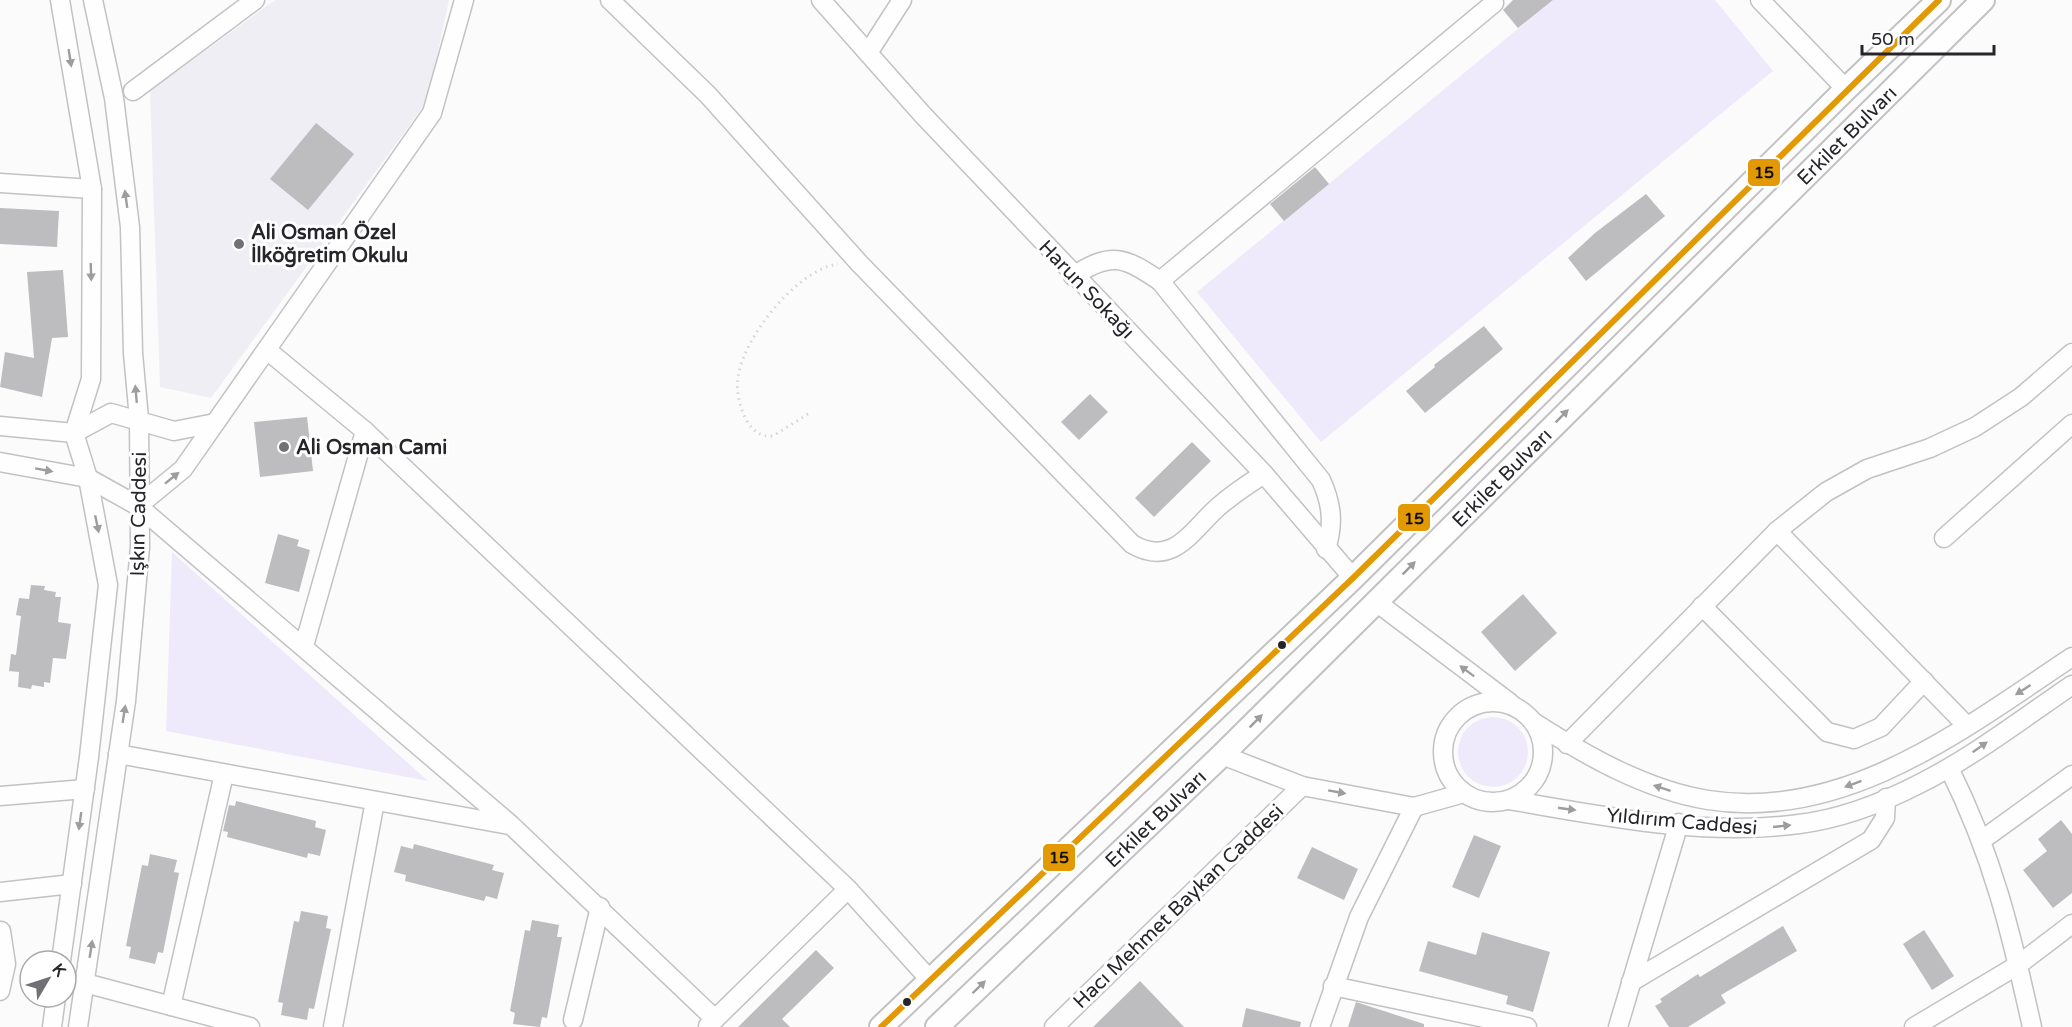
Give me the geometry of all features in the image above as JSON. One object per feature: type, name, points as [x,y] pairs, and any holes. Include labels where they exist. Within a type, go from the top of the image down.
[{"type":"main road","name":"Erkilet Bulvarı","points":[[881,1027],[1353,578],[1846,89],[1939,0]]},
{"type":"main road","name":"Erkilet Bulvarı","points":[[937,1027],[1222,755],[1983,0]]},
{"type":"main road","points":[[1353,578],[1375,601]]},
{"type":"main road","points":[[1194,728],[1222,755]]},
{"type":"street","points":[[60,0],[92,189],[91,380],[74,434]]},
{"type":"street","name":"Işkın Caddesi","points":[[78,1027],[118,754],[135,620],[140,547],[139,419],[133,353],[130,227],[114,98],[93,0]]},
{"type":"street","points":[[133,91],[255,0]]},
{"type":"street","points":[[138,506],[183,469],[432,113],[464,0]]},
{"type":"street","points":[[610,0],[708,95],[859,263],[1139,548],[1156,552],[1179,545],[1218,507],[1264,474]]},
{"type":"street","name":"Harun Sokağı","points":[[821,0],[922,114],[1073,276],[1264,474],[1353,578]]},
{"type":"street","points":[[868,53],[902,0]]},
{"type":"street","points":[[1760,0],[1846,89]]},
{"type":"street","points":[[1160,281],[1494,3]]},
{"type":"street","points":[[0,183],[92,189]]},
{"type":"street","points":[[1073,276],[1098,261],[1121,259],[1134,263],[1160,281],[1321,480],[1331,510],[1326,549]]},
{"type":"street","points":[[267,350],[365,431],[848,889],[931,981]]},
{"type":"street","points":[[1567,744],[1777,531],[1826,492],[1852,476],[1882,463],[1930,448],[1975,427],[2021,397],[2072,354]]},
{"type":"street","points":[[0,426],[74,434],[111,414],[139,419],[174,430],[215,423]]},
{"type":"street","points":[[1944,538],[2072,424]]},
{"type":"street","points":[[304,646],[365,431]]},
{"type":"street","name":"Işkın Caddesi","points":[[63,949],[85,789],[108,585],[88,478],[74,434]]},
{"type":"street","points":[[0,462],[88,478],[138,506],[511,825],[600,907],[711,1023],[848,889]]},
{"type":"street","points":[[1777,531],[1967,726]]},
{"type":"street","points":[[1375,601],[1514,706],[1535,723],[1543,741],[1541,768],[1531,785],[1509,800],[1482,801],[1464,793],[1450,778],[1444,759],[1443,746],[1450,727],[1463,712],[1475,705],[1494,701],[1514,706]]},
{"type":"street","points":[[1702,606],[1827,732],[1854,739],[1881,727],[1924,681]]},
{"type":"street","name":"Yıldırım Caddesi","points":[[1535,723],[1567,744],[1602,762],[1660,787],[1708,800],[1746,803],[1814,795],[1852,784],[1919,754],[1967,726],[2072,657]]},
{"type":"street","name":"Yıldırım Caddesi","points":[[1509,800],[1679,824],[1756,828],[1801,824],[1845,813],[1886,798],[1949,768],[2072,685]]},
{"type":"street","points":[[118,754],[511,825]]},
{"type":"street","points":[[1222,755],[1302,786],[1414,807],[1464,793]]},
{"type":"street","points":[[1949,768],[1982,840],[2007,915],[2032,1027]]},
{"type":"street","points":[[171,1006],[224,774]]},
{"type":"street","points":[[1982,840],[2072,775]]},
{"type":"street","name":"Hacı Mehmet Baykan Caddesi","points":[[1054,1027],[1302,786]]},
{"type":"street","points":[[0,796],[85,789]]},
{"type":"street","points":[[1631,982],[1871,840],[1885,818],[1886,798]]},
{"type":"street","points":[[333,1027],[375,801]]},
{"type":"street","points":[[1320,1027],[1359,917],[1414,807]]},
{"type":"street","points":[[1618,1027],[1679,824]]},
{"type":"street","points":[[0,892],[72,884]]},
{"type":"street","points":[[573,1020],[600,907]]},
{"type":"street","points":[[1914,1027],[2018,965],[2072,924]]},
{"type":"street","points":[[0,991],[6,964],[1,931]]},
{"type":"street","points":[[85,983],[250,1027]]},
{"type":"street","points":[[1333,986],[1527,1027]]},
{"type":"street","points":[[51,1027],[54,1009]]},
{"type":"path","points":[[808,414],[773,436],[766,437],[755,431],[743,412],[738,393],[741,364],[764,323],[805,277],[823,267],[859,263]]},
{"type":"shaded area","name":"Ali Osman Özel İlköğretim Okulu","points":[[275,0],[449,0],[428,100],[211,398],[160,387],[150,91]]},
{"type":"shaded area","points":[[1553,0],[1715,0],[1773,71],[1321,442],[1197,292]]},
{"type":"shaded area","points":[[172,552],[428,781],[166,731]]},
{"type":"shaded area","points":[[1493,717],[1512,723],[1522,733],[1528,752],[1522,771],[1512,781],[1493,787],[1474,781],[1464,771],[1458,752],[1464,733],[1474,723]]},
{"type":"building","points":[[1513,0],[1553,0],[1518,28],[1503,10]]},
{"type":"building","points":[[316,123],[354,154],[308,210],[270,179]]},
{"type":"building","points":[[1315,167],[1329,184],[1284,221],[1270,204]]},
{"type":"building","points":[[1646,194],[1665,216],[1586,281],[1568,258],[1595,233]]},
{"type":"building","points":[[0,208],[59,211],[57,247],[0,244]]},
{"type":"building","points":[[63,270],[68,337],[52,338],[42,397],[0,387],[5,352],[34,358],[27,272]]},
{"type":"building","points":[[1484,326],[1503,349],[1425,413],[1406,391],[1435,367],[1434,365]]},
{"type":"building","points":[[1090,394],[1108,412],[1079,440],[1061,422]]},
{"type":"building","name":"Ali Osman Cami","points":[[307,417],[313,471],[260,477],[254,422]]},
{"type":"building","points":[[1192,442],[1211,461],[1154,517],[1135,498]]},
{"type":"building","points":[[278,534],[299,540],[297,546],[310,550],[299,592],[265,583]]},
{"type":"building","points":[[31,585],[45,586],[44,590],[56,592],[55,597],[61,597],[58,622],[71,624],[66,659],[53,658],[50,683],[44,682],[44,687],[32,685],[31,689],[18,687],[19,672],[9,671],[11,654],[16,655],[21,616],[16,615],[19,598],[29,599]]},
{"type":"building","points":[[1523,594],[1557,633],[1515,671],[1481,632]]},
{"type":"building","points":[[236,801],[316,821],[315,827],[326,830],[320,856],[308,853],[307,858],[227,837],[228,832],[223,831],[229,805],[235,806]]},
{"type":"building","points":[[2061,820],[2072,834],[2072,893],[2053,908],[2023,870],[2047,851],[2038,839]]},
{"type":"building","points":[[1474,835],[1501,846],[1479,898],[1452,887]]},
{"type":"building","points":[[414,844],[494,865],[492,870],[504,873],[497,899],[486,896],[484,901],[405,881],[406,875],[394,872],[401,846],[413,849]]},
{"type":"building","points":[[1312,847],[1358,869],[1344,900],[1297,878]]},
{"type":"building","points":[[150,854],[177,860],[174,872],[179,873],[163,953],[158,952],[155,964],[129,958],[131,947],[126,946],[142,865],[148,866]]},
{"type":"building","points":[[301,911],[328,916],[326,928],[331,929],[314,1009],[309,1008],[307,1020],[281,1015],[283,1003],[278,1002],[294,921],[299,922]]},
{"type":"building","points":[[532,920],[559,925],[557,937],[562,937],[547,1018],[542,1017],[540,1027],[513,1024],[515,1013],[510,1011],[525,930],[530,931]]},
{"type":"building","points":[[1783,926],[1797,951],[1721,995],[1726,1003],[1688,1027],[1669,1027],[1655,1006],[1662,1002],[1660,999],[1698,974],[1700,977]]},
{"type":"building","points":[[1924,930],[1954,976],[1932,990],[1903,944]]},
{"type":"building","points":[[1482,932],[1550,952],[1533,1012],[1506,1004],[1508,996],[1419,971],[1428,941],[1476,955]]},
{"type":"building","points":[[816,950],[834,968],[782,1019],[790,1027],[738,1027]]},
{"type":"building","points":[[1140,981],[1184,1027],[1093,1027]]},
{"type":"building","points":[[1356,1002],[1424,1024],[1424,1027],[1348,1027]]},
{"type":"building","points":[[1246,1008],[1301,1022],[1300,1027],[1242,1027]]},
{"type":"transit line","name":"15","points":[[881,1027],[1353,578],[1939,0]]},
{"type":"place","name":"Ali Osman Özel İlköğretim Okulu","points":[[239,244]]},
{"type":"place","name":"Ali Osman Cami","points":[[284,447]]}]
